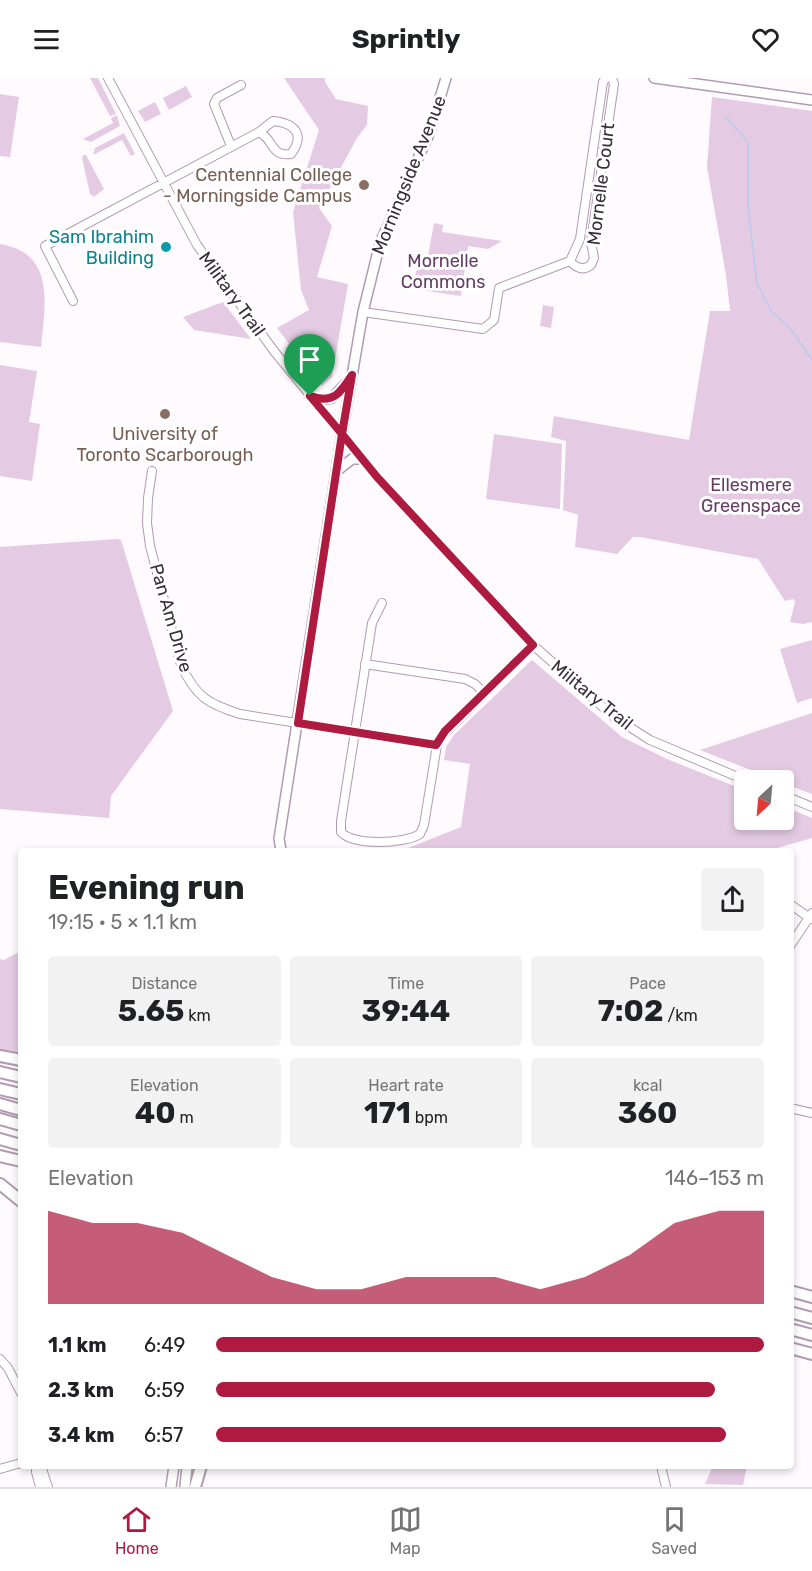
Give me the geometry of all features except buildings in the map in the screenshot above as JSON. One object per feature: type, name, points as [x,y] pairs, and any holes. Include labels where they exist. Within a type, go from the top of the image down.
[{"type":"highway","points":[[0,1056],[18,1059]]},
{"type":"highway","points":[[0,1072],[18,1076]]},
{"type":"highway","points":[[0,1089],[18,1093]]},
{"type":"highway","points":[[0,1104],[18,1109]]},
{"type":"highway","points":[[0,1119],[18,1124]]},
{"type":"highway","points":[[0,1139],[18,1144]]},
{"type":"highway","points":[[0,1156],[18,1160]]},
{"type":"highway","points":[[0,1184],[18,1199]]},
{"type":"highway","points":[[794,1292],[812,1297]]},
{"type":"highway","points":[[794,1313],[812,1318]]},
{"type":"highway","points":[[794,1330],[812,1335]]},
{"type":"highway","points":[[794,1349],[812,1354]]},
{"type":"highway","points":[[195,1487],[200,1469]]},
{"type":"main road","name":"Morningside Avenue","points":[[281,848],[279,840],[363,312],[380,243],[429,134],[446,78]]},
{"type":"main road","points":[[654,78],[812,100]]},
{"type":"main road","points":[[310,396],[321,400],[332,399],[352,375]]},
{"type":"main road","points":[[338,470],[352,459],[362,459]]},
{"type":"main road","name":"Morningside Avenue","points":[[274,848],[279,840]]},
{"type":"main road","points":[[171,1487],[174,1469]]},
{"type":"main road","points":[[185,1487],[187,1469]]},
{"type":"street","name":"Military Trail","points":[[108,78],[197,245],[310,396],[362,459],[533,645],[600,705],[650,740],[734,775]]},
{"type":"street","name":"Mornelle Court","points":[[363,312],[483,329],[494,320],[499,288],[570,261],[580,239],[603,82],[606,78]]},
{"type":"street","name":"Mornelle Court","points":[[570,261],[575,267],[582,269],[591,266],[594,258],[591,242],[614,84],[612,78]]},
{"type":"street","points":[[231,146],[214,104],[217,98],[241,85]]},
{"type":"street","points":[[73,301],[45,246],[259,132],[273,121],[291,125],[297,134],[295,149],[291,154],[282,156],[277,153],[268,136],[259,132]]},
{"type":"street","name":"Pan Am Drive","points":[[152,471],[147,498],[150,546],[181,665],[189,682],[214,706],[240,714],[436,745]]},
{"type":"street","points":[[382,603],[372,623],[365,664],[340,827],[344,835],[390,843],[416,837],[423,831],[436,745],[445,731],[533,645]]},
{"type":"street","points":[[365,664],[465,679],[475,684],[484,693]]},
{"type":"street","points":[[794,800],[812,807]]},
{"type":"street","points":[[794,906],[811,917],[794,940]]},
{"type":"street","points":[[794,1109],[812,1113]]},
{"type":"street","points":[[0,1359],[8,1368],[18,1387]]},
{"type":"street","points":[[0,1469],[18,1464]]},
{"type":"street","points":[[38,1469],[36,1472],[40,1487]]},
{"type":"street","points":[[40,1469],[48,1487]]},
{"type":"street","points":[[662,1469],[666,1487]]},
{"type":"green space","points":[[90,78],[98,78],[116,114],[110,116]]},
{"type":"green space","points":[[284,78],[325,78],[325,82],[336,99],[368,106],[367,125],[357,138],[319,208],[332,226],[317,277],[348,284],[332,377],[322,386],[277,328],[309,310],[301,290],[293,212],[319,130]]},
{"type":"green space","points":[[186,86],[192,97],[169,110],[163,98]]},
{"type":"green space","points":[[0,94],[19,97],[10,157],[0,156]]},
{"type":"green space","name":"Ellesmere Greenspace","points":[[712,97],[812,111],[812,622],[803,624],[790,622],[795,602],[793,599],[785,601],[758,559],[640,537],[633,537],[617,554],[575,547],[578,515],[563,510],[566,441],[551,437],[554,416],[689,440],[710,311],[730,311],[707,167]]},
{"type":"green space","points":[[155,102],[161,114],[145,122],[138,111]]},
{"type":"green space","points":[[117,115],[120,126],[91,142],[83,139],[113,123],[111,118]]},
{"type":"green space","points":[[124,133],[135,154],[131,156],[122,140],[93,155],[95,148]]},
{"type":"green space","points":[[86,155],[104,189],[94,197],[90,194],[82,158]]},
{"type":"green space","name":"Mornelle Commons","points":[[434,223],[443,225],[442,232],[502,241],[488,249],[468,246],[461,296],[414,289],[416,271],[420,268],[422,257],[428,256]]},
{"type":"green space","points":[[0,244],[18,249],[31,258],[39,269],[45,298],[41,347],[0,342]]},
{"type":"green space","points":[[223,302],[251,339],[194,330],[183,317]]},
{"type":"green space","points":[[543,305],[554,307],[551,328],[540,326]]},
{"type":"green space","points":[[0,365],[37,371],[29,422],[40,424],[32,481],[0,476]]},
{"type":"green space","points":[[494,434],[562,444],[560,509],[486,499]]},
{"type":"green space","points":[[121,540],[173,711],[111,796],[109,818],[0,809],[0,547]]},
{"type":"green space","points":[[812,640],[812,698],[797,703],[780,649]]},
{"type":"green space","points":[[532,660],[622,737],[667,759],[734,786],[734,830],[794,830],[794,811],[812,818],[812,838],[777,848],[408,848],[461,827],[470,764],[444,760],[446,747],[454,735]]},
{"type":"green space","points":[[812,713],[812,794],[794,787],[794,770],[751,770],[700,750]]},
{"type":"green space","points":[[18,953],[18,1054],[0,1051],[0,959],[4,960]]},
{"type":"green space","points":[[712,1469],[746,1469],[743,1485],[705,1484]]},
{"type":"waterway","points":[[725,116],[748,142],[748,206],[757,284],[771,311],[790,328],[812,360]]},
{"type":"place","name":"Centennial College - Morningside Campus","points":[[364,185]]},
{"type":"place","name":"Sam Ibrahim Building","points":[[166,247]]},
{"type":"place","name":"University of Toronto Scarborough","points":[[165,414]]},
{"type":"route","points":[[310,396],[321,400],[332,399],[352,375],[342,434],[377,477],[533,645],[445,731],[436,745],[298,723],[342,434],[310,396]]}]
